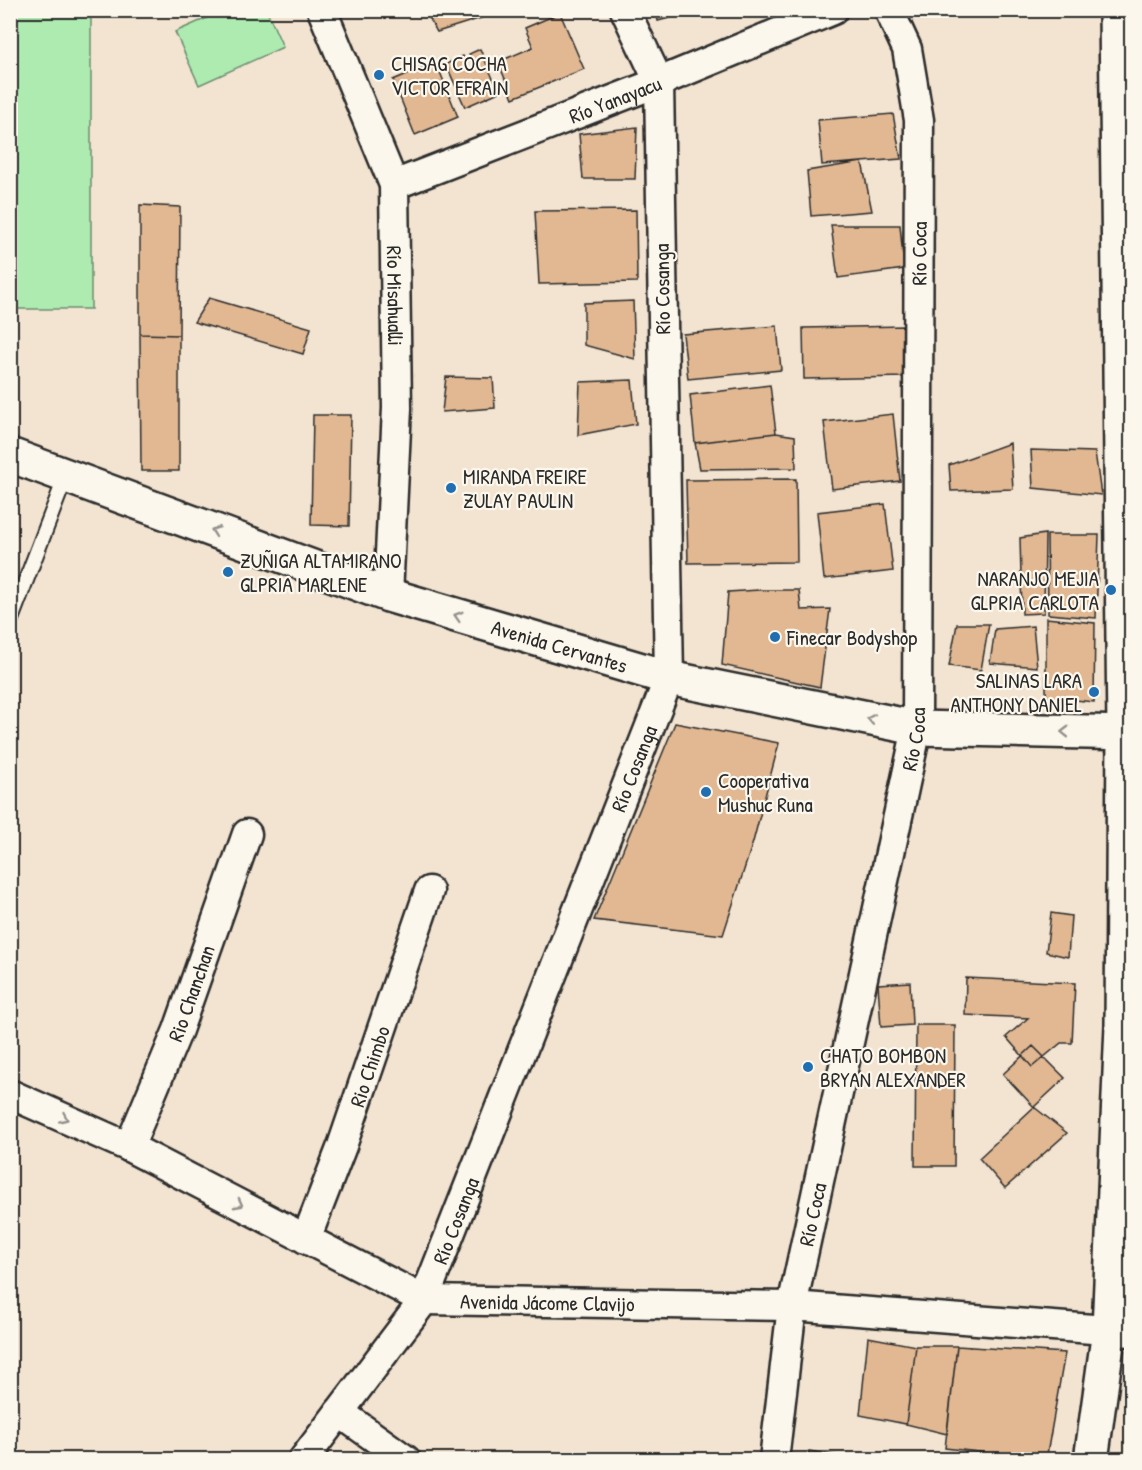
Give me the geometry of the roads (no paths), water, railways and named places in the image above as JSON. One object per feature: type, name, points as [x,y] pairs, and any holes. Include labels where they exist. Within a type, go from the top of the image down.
[{"type":"street","name":"Río Misahualli","points":[[322,10],[394,185],[397,408],[388,595]]},
{"type":"street","name":"Río Cosanga","points":[[303,1460],[424,1300],[669,678],[658,82],[625,10]]},
{"type":"street","name":"Río Yanayacu","points":[[394,185],[658,82],[833,10]]},
{"type":"street","name":"Río Coca","points":[[774,1460],[792,1306],[917,728],[919,120],[907,48],[890,10]]},
{"type":"street","points":[[1091,1460],[1120,1331],[1125,1080],[1122,1025],[1128,733],[1116,10]]},
{"type":"street","name":"Avenida Cervantes","points":[[10,455],[388,595],[669,678],[917,728],[1128,733]]},
{"type":"street","name":"Rio Chanchan","points":[[129,1147],[178,1030],[247,834]]},
{"type":"street","name":"Rio Chimbo","points":[[306,1239],[342,1146],[429,891]]},
{"type":"street","name":"Avenida Jácome Clavijo","points":[[10,1094],[129,1147],[424,1300],[792,1306],[1120,1331]]},
{"type":"street","points":[[339,1412],[406,1460]]},
{"type":"lane","points":[[10,622],[66,476]]},
{"type":"place","name":"CHISAG COCHA VICTOR EFRAIN","points":[[379,75]]},
{"type":"place","name":"MIRANDA FREIRE ZULAY PAULIN","points":[[451,488]]},
{"type":"place","name":"ZUÑIGA ALTAMIRANO GLPRIA MARLENE","points":[[228,572]]},
{"type":"place","name":"NARANJO MEJIA GLPRIA CARLOTA","points":[[1111,590]]},
{"type":"place","name":"Finecar Bodyshop","points":[[775,637]]},
{"type":"place","name":"SALINAS LARA ANTHONY DANIEL","points":[[1094,692]]},
{"type":"place","name":"Cooperativa Mushuc Runa","points":[[706,792]]},
{"type":"place","name":"CHATO BOMBON BRYAN ALEXANDER","points":[[808,1067]]}]
